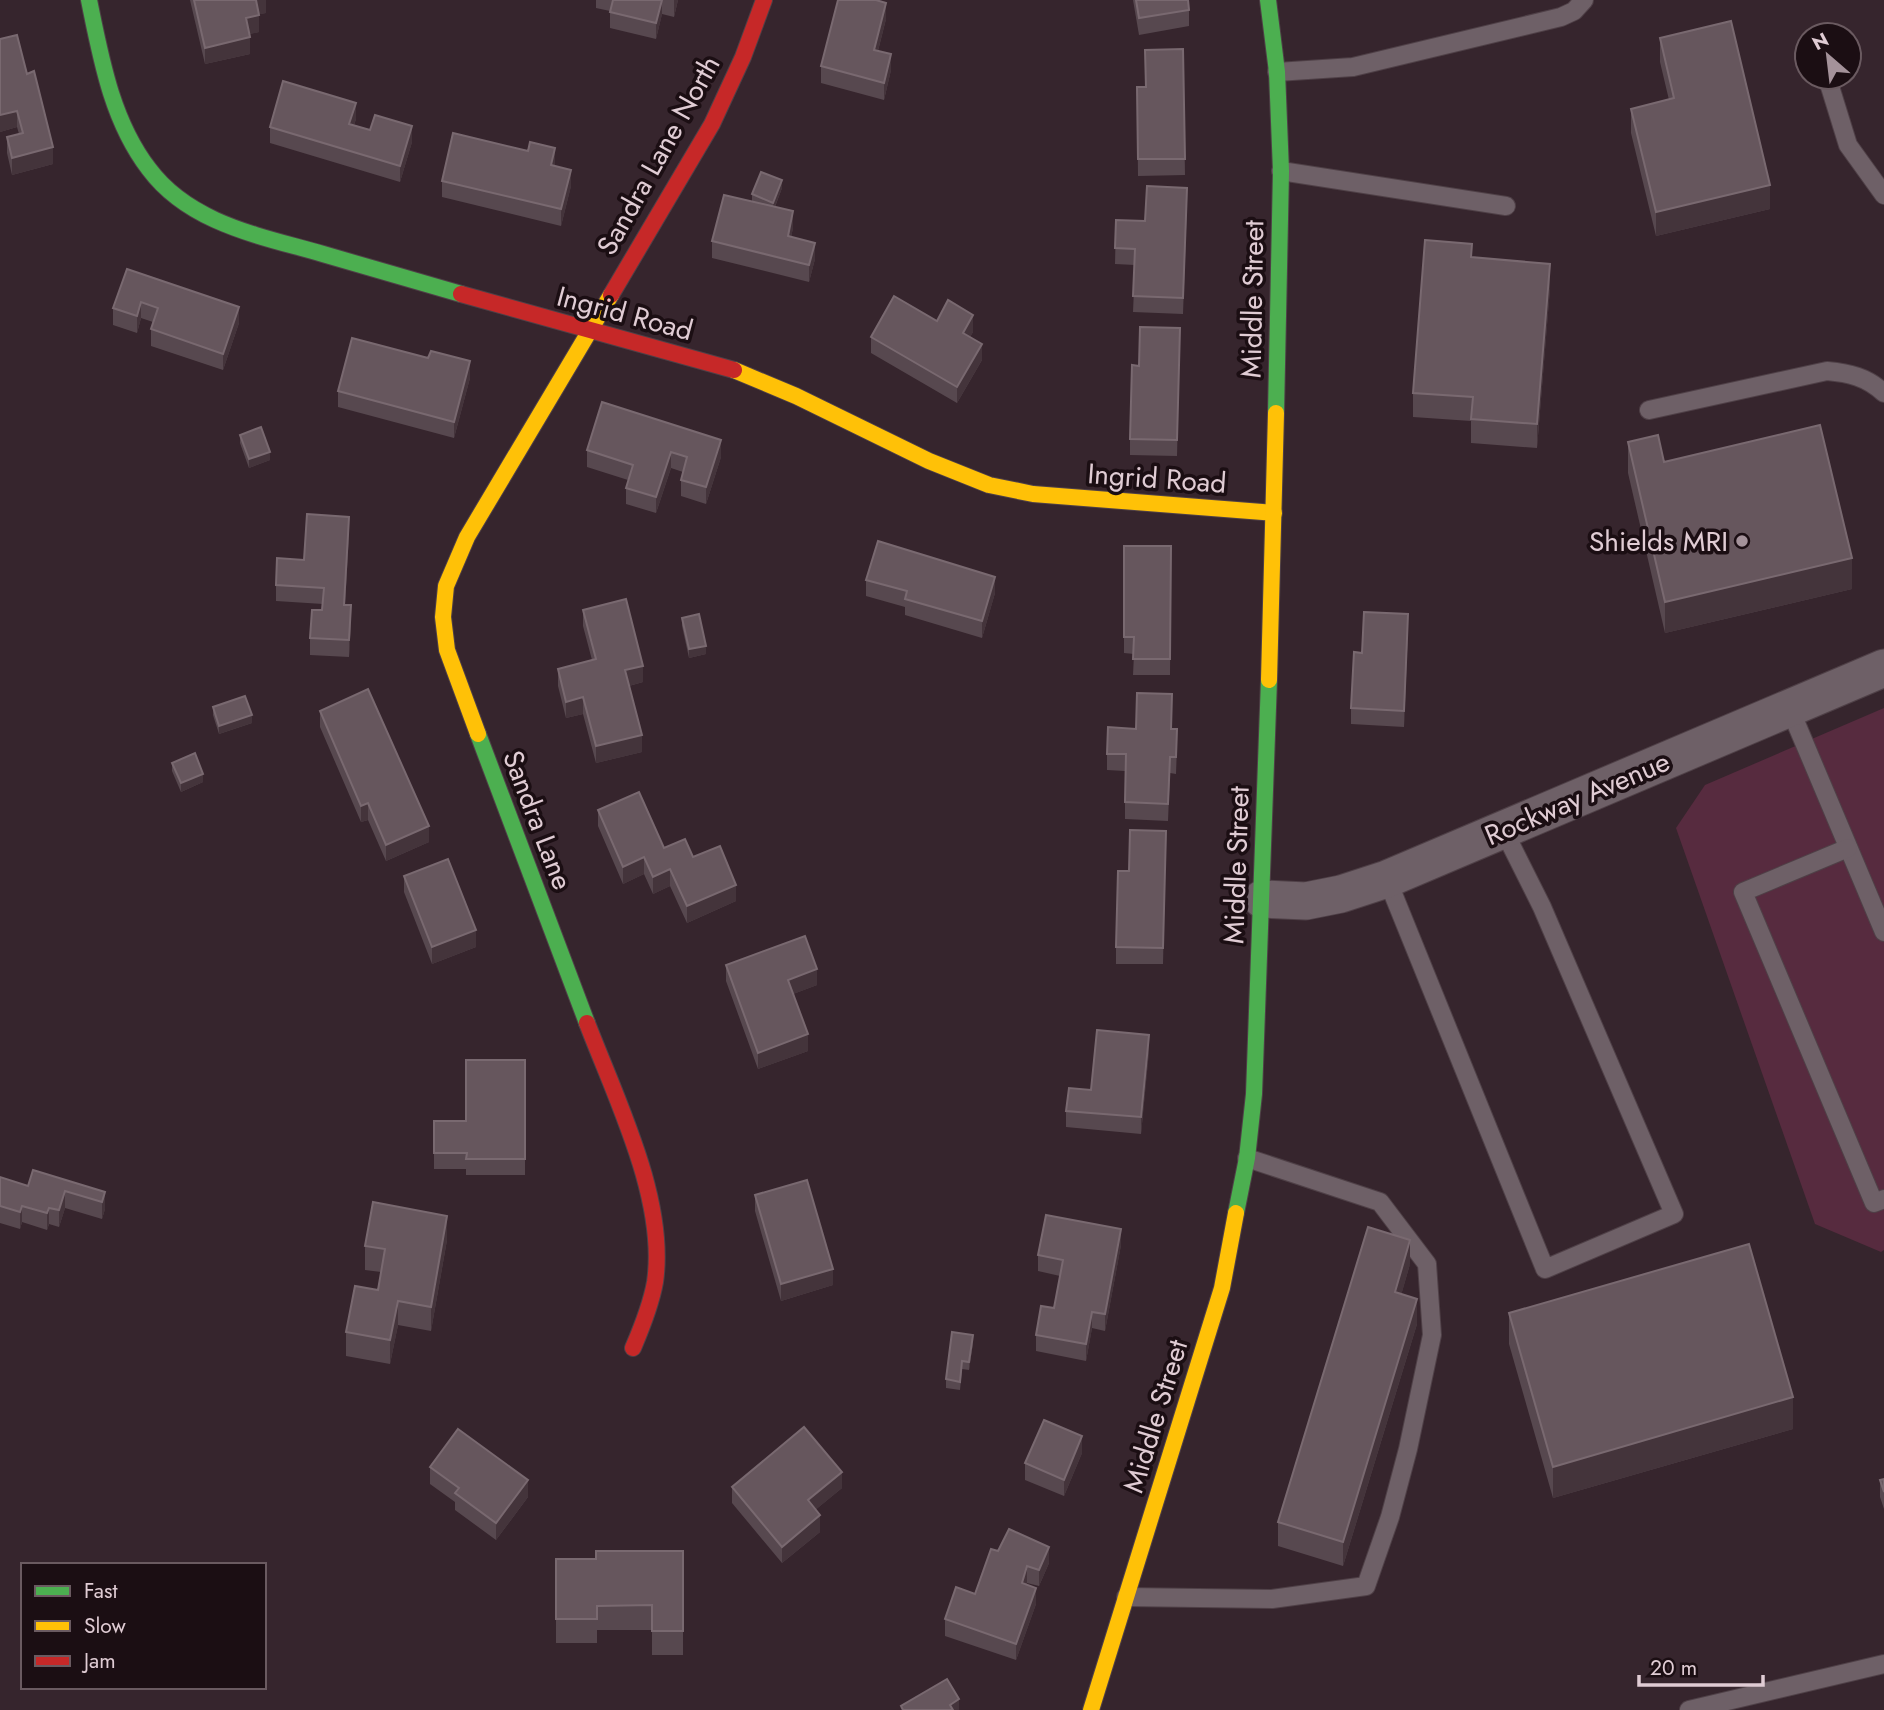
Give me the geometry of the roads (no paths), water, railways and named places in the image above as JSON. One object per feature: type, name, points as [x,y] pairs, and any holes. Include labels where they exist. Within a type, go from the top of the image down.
[{"type":"street","name":"Ingrid Road","points":[[89,0],[100,55],[118,115],[139,155],[166,188],[187,205],[222,224],[588,331],[738,371],[796,396],[929,461],[989,485],[1033,494],[1274,513]]},
{"type":"street","name":"Sandra Lane North","points":[[588,331],[712,124],[743,57],[764,0]]},
{"type":"street","name":"Middle Street","points":[[1090,1710],[1222,1288],[1247,1158],[1254,1094],[1274,513],[1281,171],[1277,72],[1268,0]]},
{"type":"street","name":"Sandra Lane","points":[[588,331],[454,560],[442,602],[442,625],[445,647],[453,669],[651,1197],[658,1253],[654,1291],[648,1317],[632,1348]]},
{"type":"street","name":"Rockway Avenue","points":[[1262,899],[1306,901],[1342,894],[1387,879],[1884,668]]},
{"type":"lane","points":[[1277,72],[1326,71],[1380,61],[1561,17],[1574,11],[1584,0]]},
{"type":"lane","points":[[1831,91],[1848,145],[1884,195]]},
{"type":"lane","points":[[1281,171],[1506,206]]},
{"type":"lane","points":[[1650,410],[1827,372],[1846,373],[1863,378],[1884,393]]},
{"type":"lane","points":[[1790,709],[1884,932]]},
{"type":"lane","points":[[1387,879],[1545,1269],[1651,1224],[1674,1214],[1542,907],[1503,829]]},
{"type":"lane","points":[[1848,848],[1743,892],[1874,1203],[1884,1199]]},
{"type":"lane","points":[[1126,1597],[1272,1600],[1366,1586],[1393,1506],[1432,1335],[1427,1264],[1380,1202],[1247,1158]]},
{"type":"lane","points":[[1689,1710],[1884,1664]]},
{"type":"place","name":"Shields MRI","points":[[1742,541]]}]
